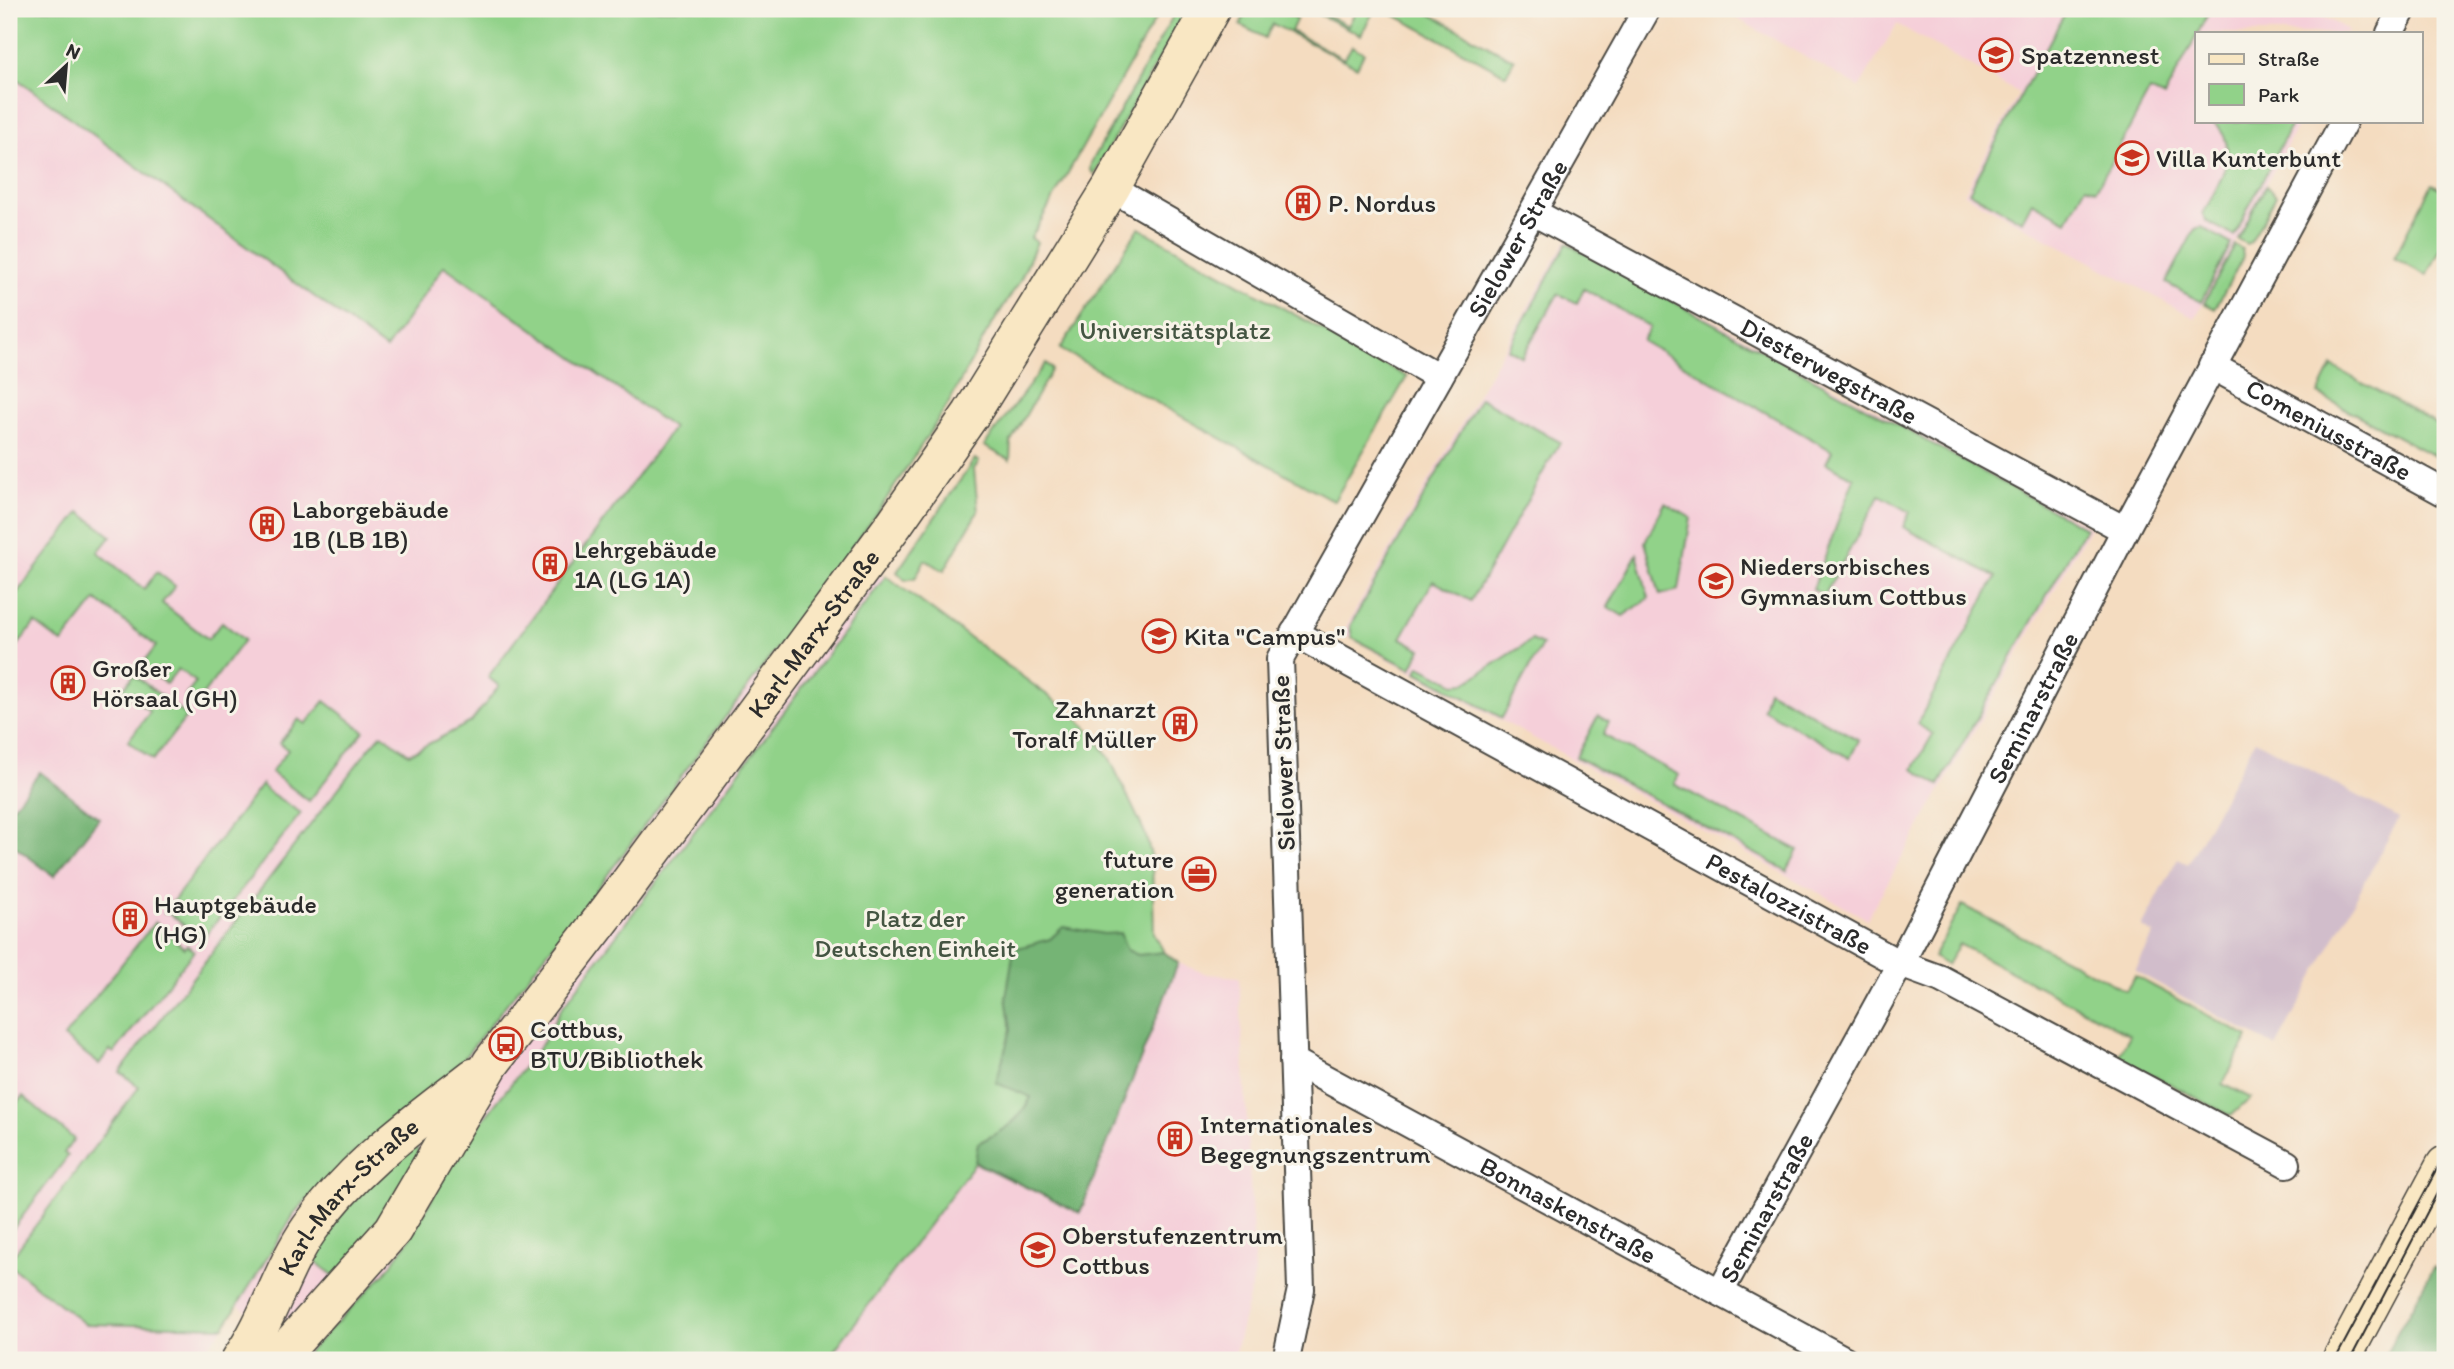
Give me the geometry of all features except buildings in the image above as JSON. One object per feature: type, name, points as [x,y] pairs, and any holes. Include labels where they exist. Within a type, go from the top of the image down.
[{"type":"street","name":"Karl-Marx-Straße","points":[[277,1360],[393,1230],[491,1063],[609,910],[895,523],[971,414],[1111,188],[1210,9]]},
{"type":"street","name":"Sielower Straße","points":[[1286,1360],[1301,1289],[1280,659],[1647,9]]},
{"type":"street","points":[[2391,32],[2403,9]]},
{"type":"street","name":"Seminarstraße","points":[[1720,1292],[1900,964],[2125,530],[2343,122]]},
{"type":"street","points":[[1111,188],[1439,377]]},
{"type":"street","name":"Diesterwegstraße","points":[[1533,212],[2125,530]]},
{"type":"street","name":"Comeniusstraße","points":[[2212,366],[2445,493]]},
{"type":"street","name":"Pestalozzistraße","points":[[1294,633],[1900,964],[1941,979],[2287,1164]]},
{"type":"street","name":"Bonnaskenstraße","points":[[1293,1061],[1845,1360]]},
{"type":"street","name":"Karl-Marx-Straße","points":[[240,1360],[310,1229],[344,1187],[385,1146],[491,1063]]},
{"type":"street","points":[[2341,1360],[2445,1165]]},
{"type":"shaded area","name":"Villa Kunterbunt","points":[[1720,9],[2309,9],[2348,30],[2195,32],[2195,122],[2299,122],[2195,318],[1964,194],[2019,93],[1897,24],[1859,87]]},
{"type":"shaded area","points":[[9,73],[386,349],[443,266],[673,428],[655,453],[833,573],[886,576],[1070,711],[1090,731],[1109,757],[1145,833],[1152,859],[1154,934],[1164,951],[1178,963],[1207,974],[1239,977],[1255,1273],[1233,1360],[315,1360],[236,1304],[224,1327],[198,1360],[9,1360]]},
{"type":"shaded area","name":"Niedersorbisches Gymnasium Cottbus","points":[[1566,240],[2090,527],[1867,919],[1342,634]]},
{"type":"shaded area","points":[[2255,740],[2399,818],[2276,1047],[2135,971],[2154,934],[2142,927],[2178,859],[2188,864]]},
{"type":"green space","points":[[9,9],[1161,9],[1031,238],[1037,242],[1020,281],[986,334],[947,406],[878,512],[591,897],[460,1063],[430,1092],[350,1157],[297,1210],[224,1327],[85,1324],[9,1265],[9,1261],[139,1087],[120,1072],[368,750],[382,734],[409,754],[471,722],[499,686],[488,677],[673,428],[444,266],[386,349],[9,73]]},
{"type":"green space","points":[[1177,9],[1187,9],[1094,174],[1090,170],[1091,163]]},
{"type":"green space","points":[[1247,9],[1280,9],[1297,18],[1291,31],[1344,59],[1352,46],[1364,53],[1357,67],[1273,24],[1265,38],[1240,25]]},
{"type":"green space","points":[[1308,9],[1315,9],[1348,26],[1357,9],[1375,9],[1361,35]]},
{"type":"green space","points":[[1421,9],[1514,60],[1506,75],[1387,11]]},
{"type":"green space","points":[[2067,9],[2204,9],[2209,12],[2198,32],[2195,32],[2195,38],[2164,97],[2150,90],[2096,190],[2086,186],[2067,221],[2032,202],[2022,221],[1969,192]]},
{"type":"green space","points":[[2211,122],[2292,122],[2234,236],[2206,221],[2203,214],[2225,166],[2226,141],[2221,130]]},
{"type":"green space","points":[[2432,184],[2445,191],[2445,240],[2427,276],[2394,258]]},
{"type":"green space","points":[[2266,186],[2276,196],[2251,242],[2246,244],[2238,239]]},
{"type":"green space","points":[[2202,227],[2231,244],[2201,302],[2166,283],[2195,229]]},
{"type":"green space","name":"Universitätsplatz","points":[[1139,228],[1407,377],[1334,501],[1060,349]]},
{"type":"green space","points":[[1567,243],[2085,528],[1939,785],[1913,769],[1933,734],[1917,724],[1996,577],[1903,527],[1910,512],[1880,495],[1824,596],[1813,589],[1854,478],[1826,463],[1832,451],[1642,341],[1650,327],[1584,289],[1577,303],[1558,294],[1522,357],[1508,349]]},
{"type":"green space","points":[[2235,245],[2242,249],[2243,257],[2215,309],[2204,303]]},
{"type":"green space","points":[[1046,363],[1052,369],[1011,441],[1010,460],[984,446]]},
{"type":"green space","points":[[2332,366],[2445,429],[2445,462],[2318,394]]},
{"type":"green space","points":[[1480,398],[1560,442],[1471,601],[1433,581],[1401,638],[1421,649],[1411,669],[1352,638],[1350,626]]},
{"type":"green space","points":[[975,459],[979,462],[974,469],[978,511],[944,571],[925,560],[915,578],[905,580],[897,572]]},
{"type":"green space","points":[[1665,503],[1691,518],[1679,590],[1660,595],[1645,542]]},
{"type":"green space","points":[[80,512],[111,536],[98,552],[144,589],[157,572],[175,586],[162,603],[208,639],[222,622],[244,640],[195,705],[185,697],[196,682],[178,669],[166,684],[141,666],[156,646],[96,600],[62,643],[35,623],[12,653],[9,651],[9,603]]},
{"type":"green space","points":[[1637,554],[1649,598],[1623,616],[1608,607]]},
{"type":"green space","name":"Platz der Deutschen Einheit","points":[[886,576],[1073,714],[1090,731],[1109,757],[1145,833],[1152,859],[1154,934],[1164,952],[1178,963],[1080,1213],[975,1163],[827,1360],[315,1360],[306,1354],[385,1273],[407,1243],[458,1152],[542,1044],[561,1009]]},
{"type":"green space","points":[[1532,640],[1542,645],[1502,718],[1417,672],[1420,666],[1455,684],[1465,683]]},
{"type":"green space","points":[[134,675],[187,716],[153,760],[128,741],[150,712],[122,690]]},
{"type":"green space","points":[[1768,690],[1859,740],[1850,758],[1763,709]]},
{"type":"green space","points":[[325,701],[364,731],[309,801],[271,772],[288,750],[279,743],[299,719],[306,724]]},
{"type":"green space","points":[[1598,716],[1609,722],[1603,735],[1679,775],[1674,784],[1798,850],[1787,871],[1576,757]]},
{"type":"green space","points":[[40,772],[99,818],[54,876],[9,842],[9,812]]},
{"type":"green space","points":[[262,784],[266,790],[301,813],[202,940],[170,914],[164,913]]},
{"type":"green space","points":[[1962,905],[2126,991],[2135,976],[2248,1037],[2223,1084],[2251,1098],[2231,1116],[2118,1057],[2130,1035],[1959,944],[1947,965],[1933,957]]},
{"type":"green space","points":[[155,922],[184,948],[187,945],[194,951],[114,1053],[110,1050],[99,1064],[64,1037]]},
{"type":"green space","points":[[1063,927],[1104,934],[1120,933],[1127,950],[1138,955],[1164,952],[1178,963],[1080,1213],[975,1162],[978,1143],[1016,1119],[1031,1097],[996,1083],[1011,1029],[1006,997],[1014,949],[1050,939]]},
{"type":"green space","points":[[23,1096],[74,1139],[64,1153],[68,1156],[9,1234],[9,1115]]},
{"type":"green space","points":[[417,1146],[419,1158],[338,1279],[307,1255],[318,1238],[405,1147]]},
{"type":"green space","points":[[2434,1267],[2445,1273],[2445,1360],[2382,1360]]},
{"type":"tram line","points":[[2335,1360],[2445,1154]]},
{"type":"tram line","points":[[2350,1360],[2445,1178]]},
{"type":"place","name":"Spatzennest","points":[[1996,55]]},
{"type":"place","name":"Villa Kunterbunt","points":[[2132,158]]},
{"type":"place","name":"P. Nordus","points":[[1303,203]]},
{"type":"place","name":"Laborgebäude 1B (LB 1B)","points":[[267,524]]},
{"type":"place","name":"Lehrgebäude 1A (LG 1A)","points":[[550,564]]},
{"type":"place","name":"Niedersorbisches Gymnasium Cottbus","points":[[1716,581]]},
{"type":"place","name":"Kita \"Campus\"","points":[[1159,636]]},
{"type":"place","name":"Großer Hörsaal (GH)","points":[[68,683]]},
{"type":"place","name":"Zahnarzt Toralf Müller","points":[[1180,724]]},
{"type":"place","name":"future generation","points":[[1199,874]]},
{"type":"place","name":"Hauptgebäude (HG)","points":[[130,919]]},
{"type":"place","name":"Cottbus, BTU/Bibliothek","points":[[506,1044]]},
{"type":"place","name":"Internationales Begegnungszentrum","points":[[1175,1139]]},
{"type":"place","name":"Oberstufenzentrum Cottbus","points":[[1038,1250]]}]
